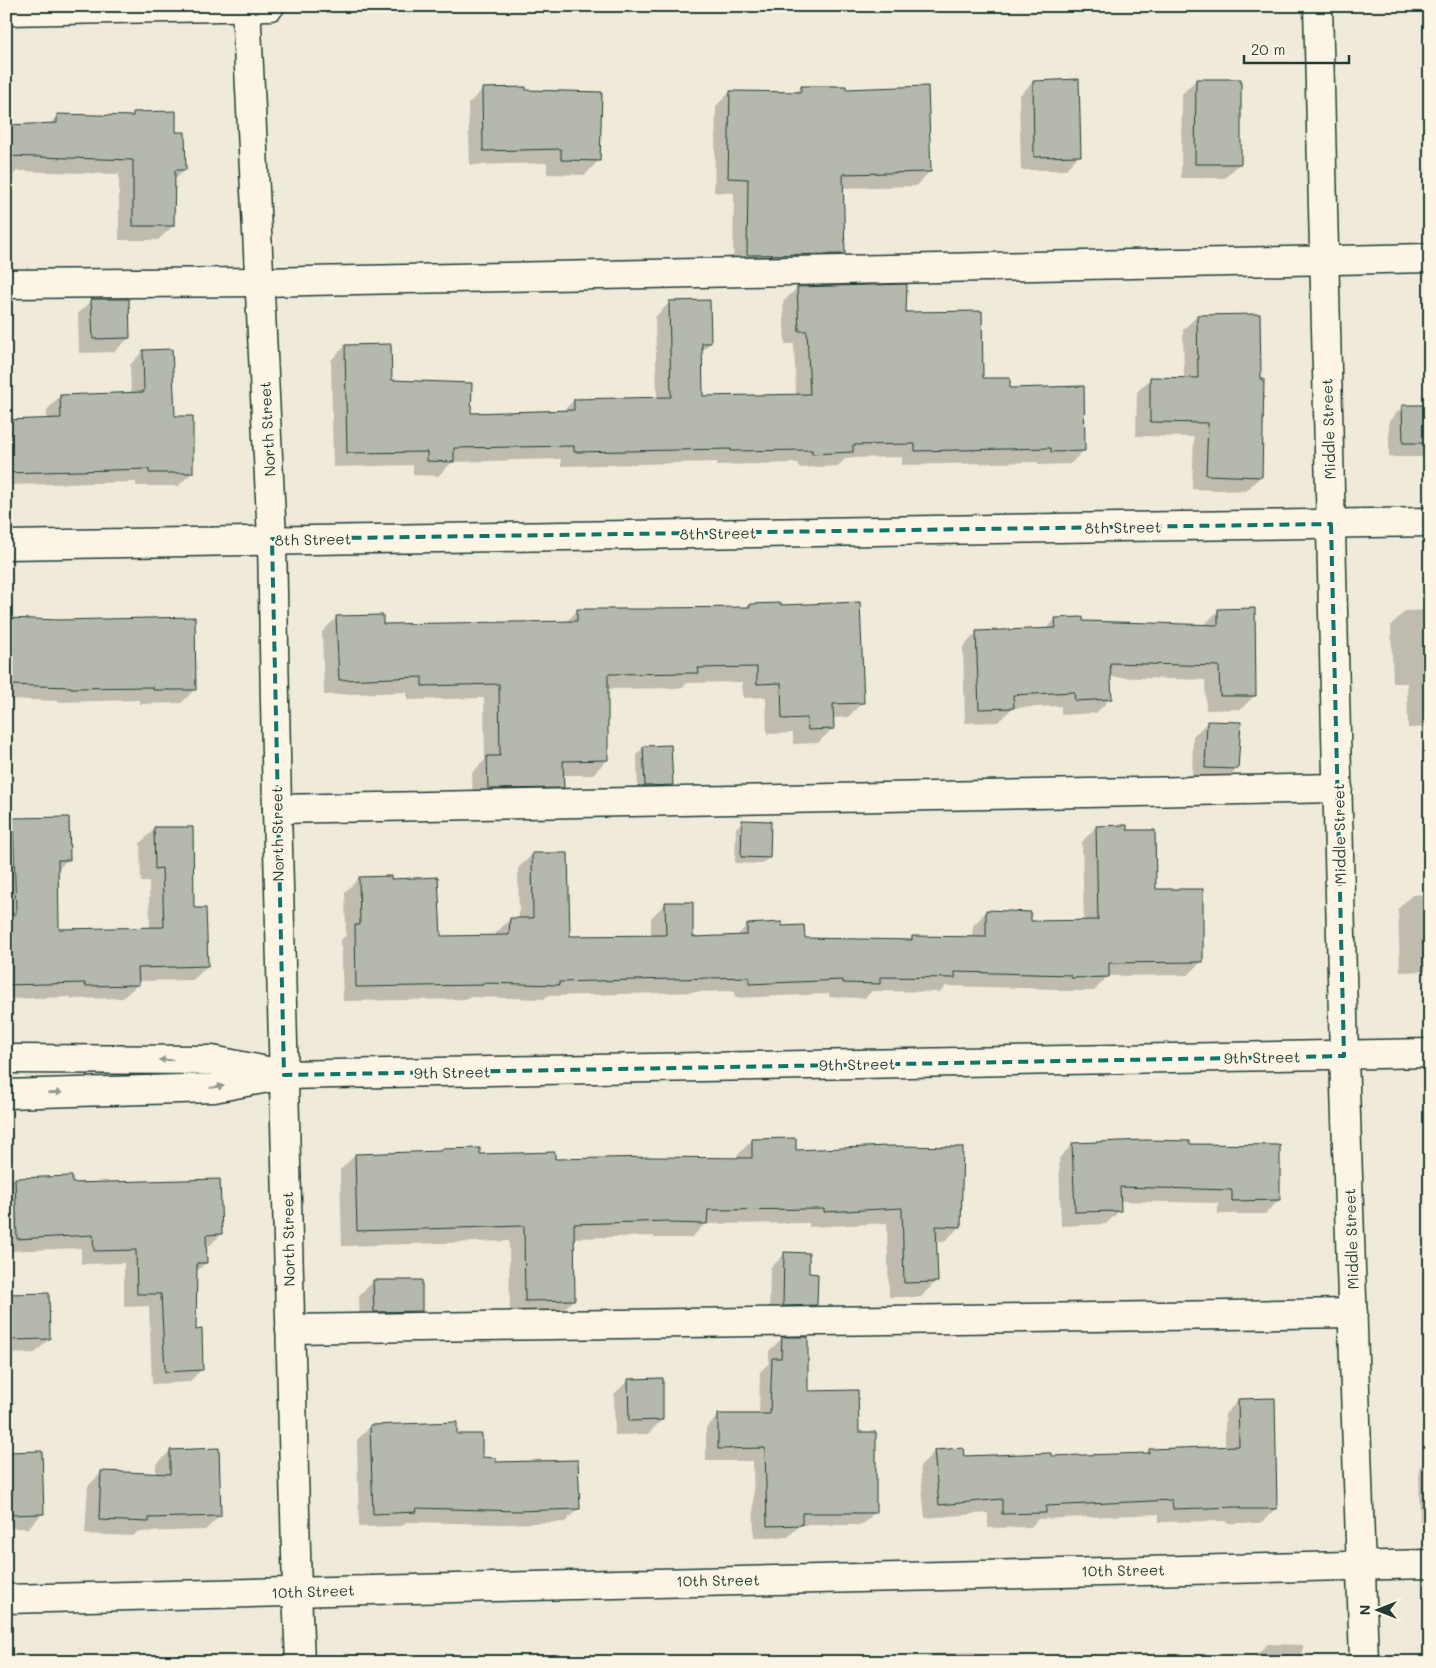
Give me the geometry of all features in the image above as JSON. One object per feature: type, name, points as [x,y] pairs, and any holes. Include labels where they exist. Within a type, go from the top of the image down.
[{"type":"street","name":"North Street","points":[[246,6],[272,540],[276,809],[300,1662]]},
{"type":"street","points":[[6,11],[270,6]]},
{"type":"street","name":"Middle Street","points":[[1318,6],[1344,1056],[1364,1662]]},
{"type":"street","points":[[6,284],[260,282],[1430,258]]},
{"type":"street","name":"8th Street","points":[[6,545],[1430,522]]},
{"type":"street","points":[[276,809],[1338,788]]},
{"type":"street","name":"9th Street","points":[[6,1094],[214,1088],[284,1074],[1430,1054]]},
{"type":"street","name":"9th Street","points":[[6,1060],[212,1060],[284,1074]]},
{"type":"street","points":[[290,1329],[1353,1312]]},
{"type":"street","name":"10th Street","points":[[6,1599],[1360,1564],[1430,1564]]},
{"type":"highlighted area","points":[[1331,524],[1344,1056],[284,1075],[272,539]]},
{"type":"building","points":[[1079,79],[1081,156],[1034,157],[1033,81]]},
{"type":"building","points":[[1196,79],[1241,79],[1241,164],[1195,164]]},
{"type":"building","points":[[801,86],[846,86],[846,89],[928,86],[931,172],[843,174],[845,254],[747,255],[748,179],[728,178],[730,91],[801,92]]},
{"type":"building","points":[[526,87],[526,90],[602,92],[600,161],[561,160],[561,149],[483,151],[482,88]]},
{"type":"building","points":[[176,111],[176,132],[185,132],[186,170],[175,170],[174,226],[133,226],[133,160],[6,156],[6,125],[57,123],[57,114],[133,116],[133,112]]},
{"type":"building","points":[[907,284],[906,312],[982,311],[983,378],[1010,378],[1010,388],[1084,386],[1085,451],[1051,452],[1051,448],[915,451],[915,444],[853,445],[853,452],[812,454],[812,450],[731,451],[731,449],[574,452],[574,446],[454,448],[454,462],[427,461],[427,452],[347,453],[345,345],[391,344],[392,380],[472,383],[471,413],[574,410],[574,399],[671,397],[669,301],[710,300],[711,343],[702,343],[703,396],[810,394],[807,331],[799,331],[797,287]]},
{"type":"building","points":[[91,299],[129,299],[130,338],[93,339]]},
{"type":"building","points":[[1260,314],[1261,379],[1264,379],[1262,477],[1206,475],[1208,423],[1150,422],[1150,377],[1198,378],[1197,315]]},
{"type":"building","points":[[172,349],[175,416],[193,416],[193,473],[149,473],[149,469],[6,473],[6,420],[61,418],[60,395],[144,392],[143,350]]},
{"type":"building","points":[[1402,405],[1430,405],[1430,443],[1403,443]]},
{"type":"building","points":[[860,602],[864,703],[833,704],[834,729],[808,730],[807,718],[782,719],[781,683],[757,684],[757,667],[698,668],[699,673],[608,674],[608,760],[563,761],[564,788],[488,789],[487,756],[500,756],[499,684],[422,686],[422,677],[339,680],[336,616],[383,615],[383,624],[577,621],[577,609],[750,607],[750,604],[781,603],[781,605]]},
{"type":"building","points":[[1255,608],[1256,696],[1220,696],[1219,666],[1110,663],[1112,699],[1075,701],[1074,692],[1013,695],[1014,708],[979,709],[976,631],[1056,628],[1055,618],[1083,617],[1083,621],[1218,625],[1218,609]]},
{"type":"building","points":[[195,617],[196,690],[153,690],[153,687],[71,688],[6,685],[6,618],[59,620]]},
{"type":"building","points":[[1207,721],[1241,722],[1238,769],[1205,768]]},
{"type":"building","points":[[671,745],[673,785],[645,786],[643,746]]},
{"type":"building","points":[[69,817],[70,860],[58,860],[59,929],[164,927],[162,868],[155,869],[154,827],[193,827],[194,908],[206,908],[208,966],[138,968],[139,985],[85,986],[85,983],[6,985],[6,914],[16,914],[13,818]]},
{"type":"building","points":[[742,820],[771,821],[770,858],[741,857]]},
{"type":"building","points":[[1127,825],[1127,830],[1155,830],[1156,889],[1203,889],[1203,962],[1109,963],[1109,977],[1071,978],[1071,975],[955,972],[955,978],[880,977],[880,984],[843,983],[843,980],[749,984],[749,977],[559,982],[559,985],[483,983],[483,985],[356,987],[355,925],[360,925],[359,877],[391,876],[391,879],[438,877],[441,936],[509,935],[510,918],[533,918],[532,853],[568,853],[570,936],[666,935],[665,902],[693,902],[693,937],[747,935],[747,924],[782,922],[782,926],[804,925],[805,938],[912,940],[912,936],[986,937],[986,910],[1031,912],[1031,921],[1098,920],[1096,826]]},
{"type":"building","points":[[796,1138],[796,1150],[888,1146],[963,1147],[961,1227],[936,1226],[938,1282],[904,1283],[902,1208],[824,1212],[824,1209],[708,1210],[707,1224],[669,1223],[669,1221],[574,1224],[575,1300],[525,1301],[524,1226],[357,1231],[355,1154],[480,1148],[480,1154],[555,1152],[555,1159],[653,1157],[752,1158],[752,1139]]},
{"type":"building","points":[[1146,1140],[1190,1141],[1190,1144],[1280,1145],[1280,1200],[1232,1201],[1232,1190],[1120,1187],[1121,1211],[1075,1212],[1072,1143]]},
{"type":"building","points":[[72,1176],[72,1183],[220,1179],[222,1234],[206,1235],[207,1263],[197,1263],[196,1330],[202,1329],[203,1370],[165,1372],[161,1294],[137,1294],[136,1250],[94,1251],[93,1235],[17,1239],[15,1178]]},
{"type":"building","points":[[784,1252],[809,1253],[809,1273],[818,1274],[817,1305],[783,1306]]},
{"type":"building","points":[[373,1280],[422,1280],[422,1311],[374,1312]]},
{"type":"building","points":[[49,1293],[50,1339],[10,1340],[9,1294]]},
{"type":"building","points":[[782,1337],[808,1337],[808,1391],[858,1390],[859,1432],[876,1432],[876,1513],[802,1513],[802,1525],[767,1526],[765,1448],[718,1449],[718,1414],[770,1414],[772,1358],[781,1358]]},
{"type":"building","points":[[663,1378],[663,1420],[629,1421],[628,1379]]},
{"type":"building","points":[[1275,1398],[1277,1509],[1240,1509],[1240,1507],[1173,1509],[1172,1500],[1046,1506],[1046,1513],[1002,1514],[1002,1499],[939,1505],[934,1450],[963,1448],[964,1456],[1051,1453],[1051,1456],[1149,1453],[1149,1449],[1239,1446],[1238,1399]]},
{"type":"building","points":[[457,1422],[457,1434],[482,1434],[482,1457],[496,1458],[496,1462],[578,1460],[580,1509],[518,1511],[416,1508],[417,1512],[373,1514],[370,1425]]},
{"type":"building","points":[[219,1448],[221,1516],[149,1518],[149,1522],[99,1520],[101,1471],[170,1474],[170,1450]]},
{"type":"building","points":[[42,1451],[44,1514],[6,1515],[6,1452]]}]
